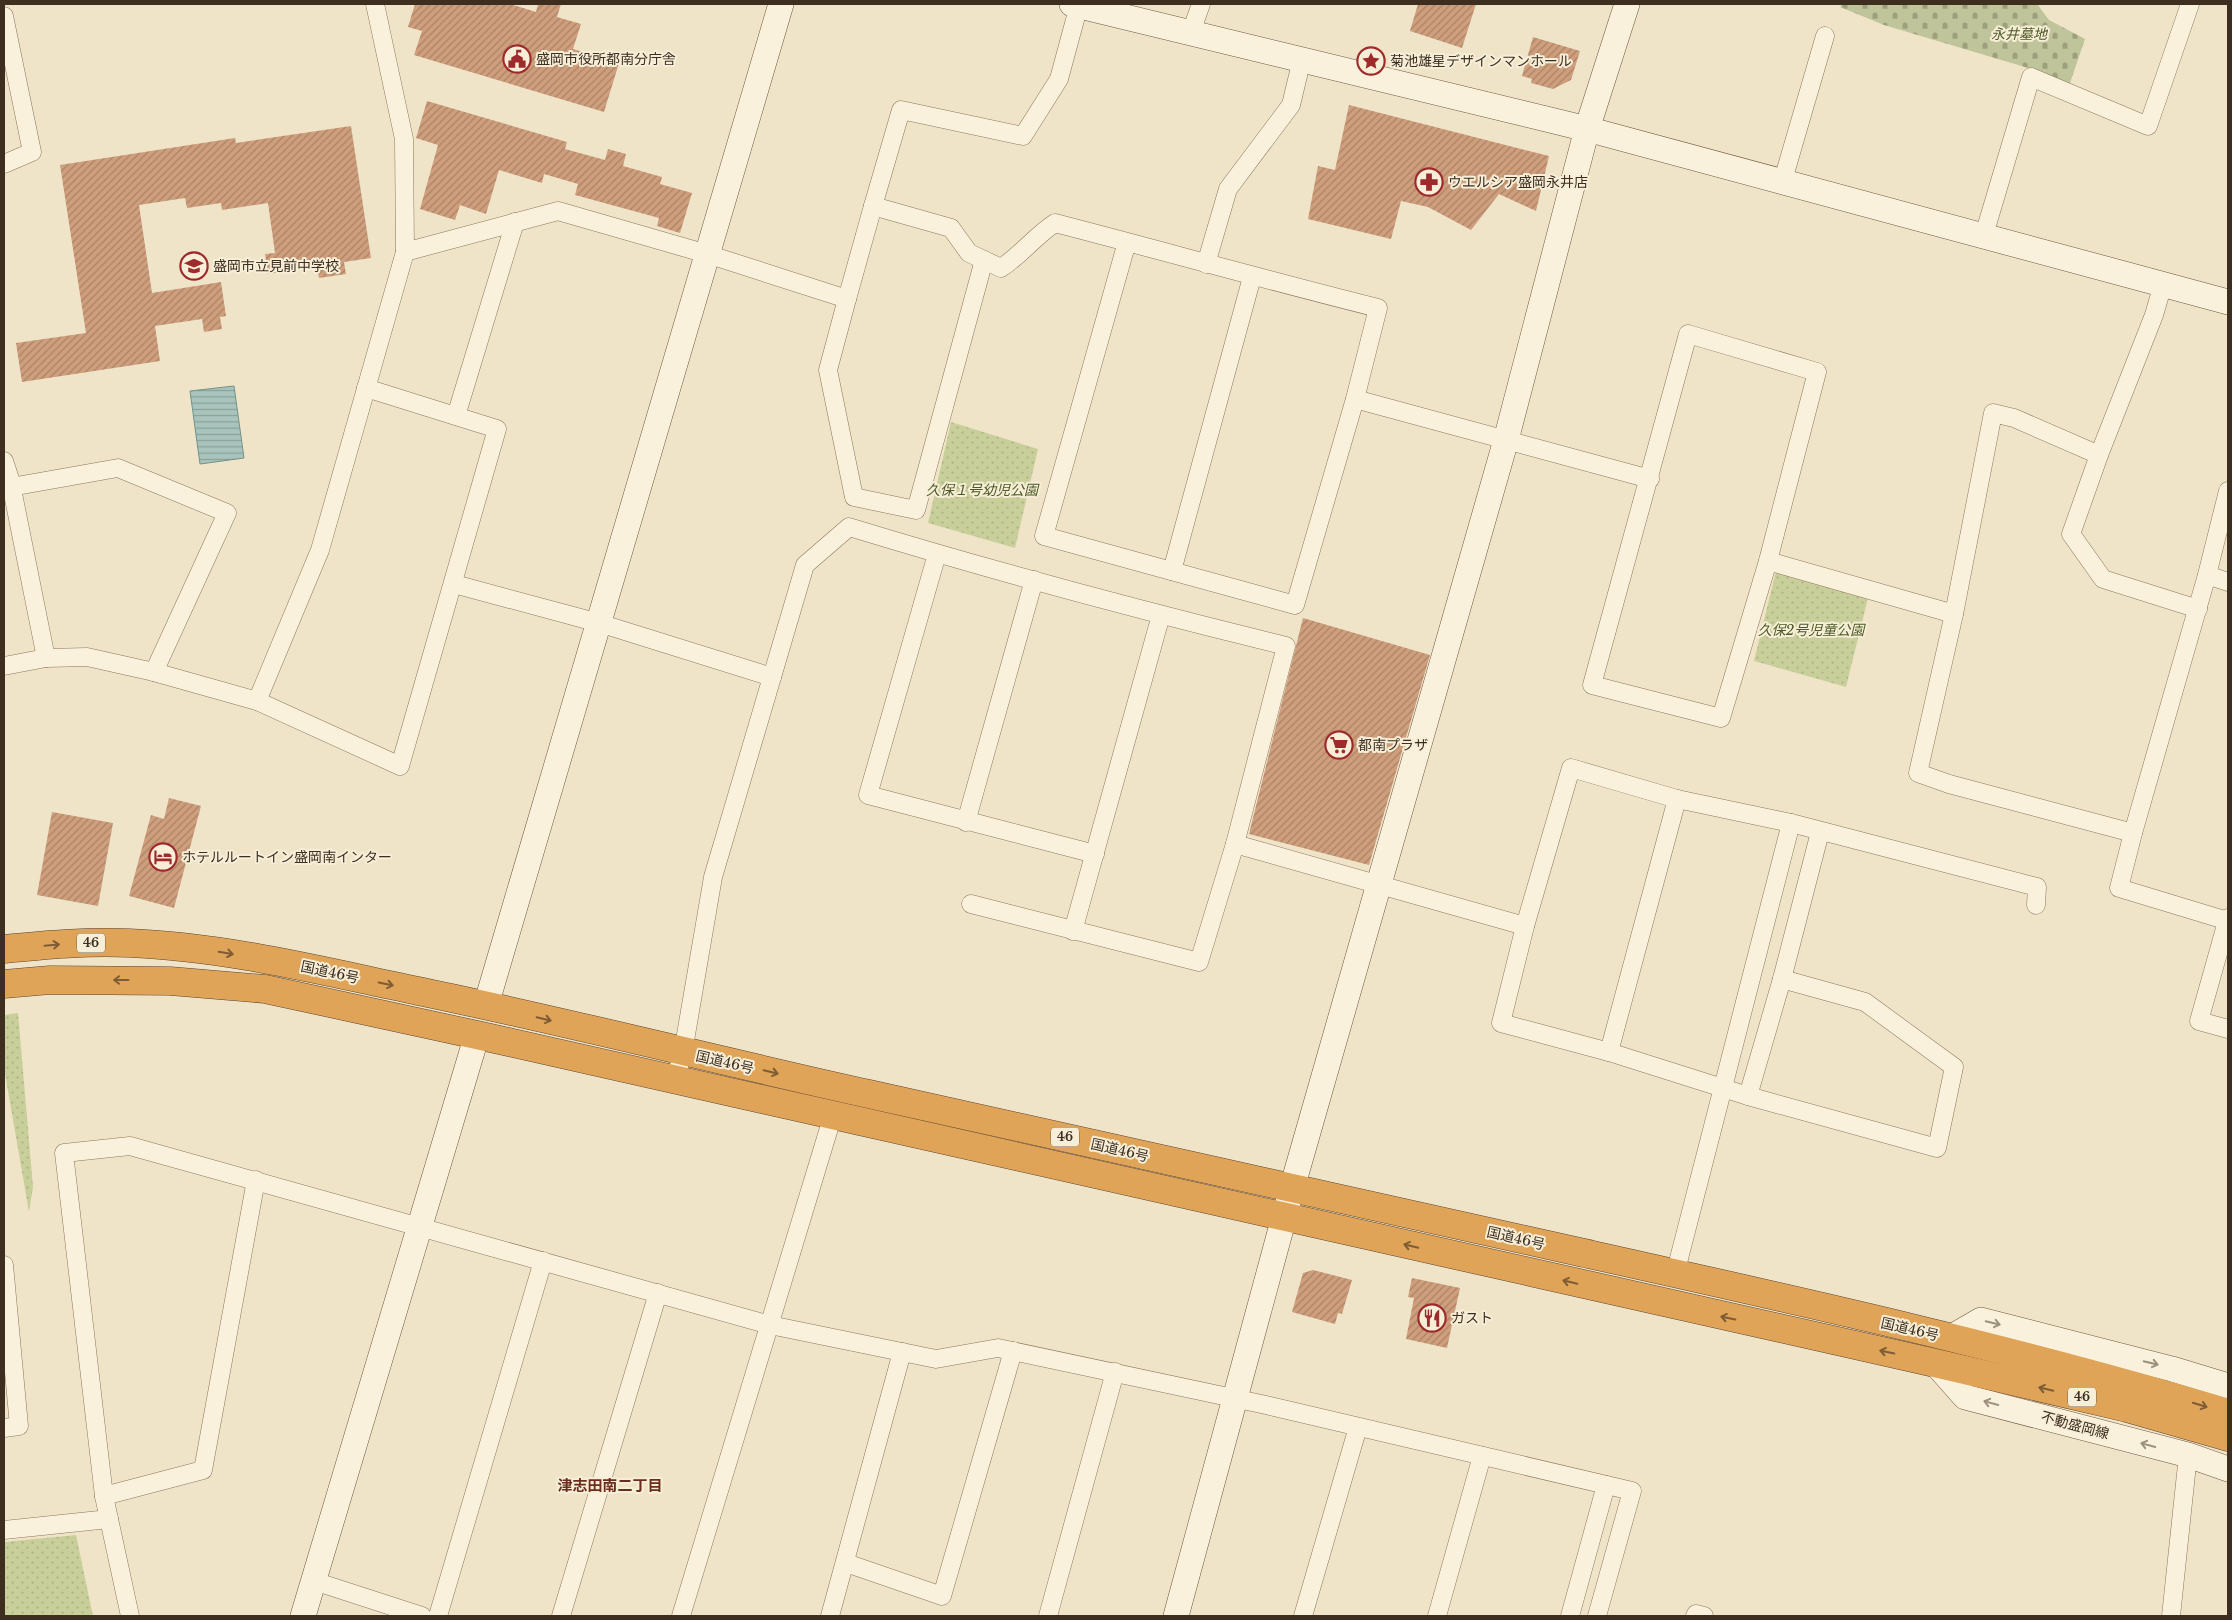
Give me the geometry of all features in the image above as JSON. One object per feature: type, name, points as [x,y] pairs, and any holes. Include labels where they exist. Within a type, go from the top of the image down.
[{"type":"highway","name":"国道46号","points":[[4,949],[62,944],[123,942],[178,946],[267,959],[486,1005],[683,1052],[1675,1274],[1950,1338],[2140,1386],[2228,1413]]},
{"type":"highway","name":"国道46号","points":[[4,984],[50,980],[170,981],[265,989],[1935,1363],[2127,1408],[2228,1437]]},
{"type":"street","points":[[257,701],[320,550],[405,252],[404,140],[374,4]]},
{"type":"street","points":[[486,1005],[781,4]]},
{"type":"street","points":[[1191,32],[1201,4]]},
{"type":"street","points":[[1176,1616],[1292,1188],[1506,440],[1587,129],[1627,4]]},
{"type":"street","points":[[1984,235],[2031,77],[2148,126],[2190,4]]},
{"type":"street","points":[[984,260],[916,510],[854,497],[828,370],[901,110],[1023,136],[1059,79],[1075,5],[1587,129],[1783,180],[2228,302]]},
{"type":"street","points":[[4,16],[32,152],[4,164]]},
{"type":"street","points":[[1783,180],[1825,36]]},
{"type":"street","points":[[1206,264],[1228,189],[1291,105],[1302,59]]},
{"type":"street","points":[[873,206],[951,228],[969,253],[1001,268],[1016,258],[1042,231],[1055,223],[1127,242],[1252,277],[1378,308],[1355,399],[1295,605],[1044,536],[1127,242]]},
{"type":"street","points":[[405,252],[558,211],[707,254],[847,299]]},
{"type":"street","points":[[456,416],[515,222]]},
{"type":"street","points":[[1172,571],[1252,277]]},
{"type":"street","points":[[2163,284],[2154,315],[2099,455],[2071,534],[2103,580],[2198,609]]},
{"type":"street","points":[[1688,334],[1816,372],[1768,561],[1721,718],[1592,685],[1650,479],[1688,334]]},
{"type":"street","points":[[4,666],[46,658],[87,658],[154,672],[257,701],[400,766],[454,584],[497,429],[366,388]]},
{"type":"street","points":[[1355,399],[1650,479]]},
{"type":"street","points":[[2099,455],[2014,418],[1993,413],[1954,614],[1918,773],[1950,784],[2133,833]]},
{"type":"street","points":[[4,461],[46,658]]},
{"type":"street","points":[[11,487],[118,468],[227,513],[154,672]]},
{"type":"street","points":[[2228,491],[2198,609],[2133,833],[2119,888],[2228,919],[2199,1021],[2228,1029]]},
{"type":"street","points":[[676,1080],[683,1052],[713,877],[805,565],[849,527],[936,554],[1161,615],[1286,646],[1235,844],[1199,962],[972,904]]},
{"type":"street","points":[[936,554],[868,795],[1095,854]]},
{"type":"street","points":[[1768,561],[1954,614]]},
{"type":"street","points":[[2207,575],[2228,582]]},
{"type":"street","points":[[966,822],[1034,580]]},
{"type":"street","points":[[454,584],[599,623],[772,677]]},
{"type":"street","points":[[1073,930],[1161,615]]},
{"type":"street","points":[[1782,978],[1865,1002],[1954,1067],[1937,1148],[1723,1089],[1609,1052],[1502,1023],[1525,926],[1571,768],[1677,799],[1791,823],[2037,887],[2036,905]]},
{"type":"street","points":[[1609,1052],[1677,799]]},
{"type":"street","points":[[1675,1274],[1791,823]]},
{"type":"street","points":[[1748,1096],[1782,978],[1820,832]]},
{"type":"street","points":[[1235,844],[1379,883],[1525,926]]},
{"type":"street","points":[[303,1616],[477,1035]]},
{"type":"street","points":[[680,1616],[833,1115]]},
{"type":"street","points":[[130,1616],[104,1496],[64,1153],[130,1146],[770,1325],[936,1359],[998,1348],[1234,1398],[1632,1491],[1598,1616]]},
{"type":"street","points":[[104,1496],[203,1470],[256,1180]]},
{"type":"street","points":[[438,1616],[543,1261]]},
{"type":"street","points":[[4,1265],[19,1426],[4,1428]]},
{"type":"street","points":[[561,1616],[658,1293]]},
{"type":"street","points":[[1950,1338],[1982,1320],[2172,1369],[2228,1386]]},
{"type":"street","points":[[846,1563],[942,1596],[1013,1351]]},
{"type":"street","points":[[830,1616],[902,1352]]},
{"type":"street","name":"不動盛岡線","points":[[1935,1363],[1965,1397],[2188,1455],[2228,1469]]},
{"type":"street","points":[[1048,1616],[1115,1372]]},
{"type":"street","points":[[1303,1616],[1358,1427]]},
{"type":"street","points":[[2171,1616],[2188,1455]]},
{"type":"street","points":[[1437,1616],[1482,1456]]},
{"type":"street","points":[[1570,1616],[1606,1485]]},
{"type":"street","points":[[4,1530],[109,1519]]},
{"type":"street","points":[[314,1580],[422,1616]]},
{"type":"street","points":[[1695,1616],[1696,1614],[1704,1616]]},
{"type":"green space","name":"永井墓地","points":[[1842,4],[2037,4],[2049,20],[2085,39],[2069,86],[2038,71],[1884,25],[1840,7]]},
{"type":"green space","name":"久保１号幼児公園","points":[[951,422],[1038,449],[1015,548],[928,523]]},
{"type":"green space","name":"久保2号児童公園","points":[[1776,571],[1868,598],[1846,687],[1754,661]]},
{"type":"green space","points":[[18,1013],[33,1187],[29,1212],[4,1068],[4,1015]]},
{"type":"green space","points":[[76,1535],[93,1616],[4,1616],[4,1542]]},
{"type":"water","points":[[234,386],[244,458],[200,464],[190,391]]},
{"type":"building","name":"盛岡市役所都南分庁舎","points":[[415,4],[510,4],[536,12],[538,4],[561,4],[557,17],[581,24],[573,49],[619,63],[604,112],[414,55],[422,31],[408,27]]},
{"type":"building","points":[[1418,4],[1476,4],[1462,48],[1410,31]]},
{"type":"building","points":[[1533,37],[1580,51],[1571,80],[1553,89],[1531,83],[1532,79],[1522,76]]},
{"type":"building","points":[[427,101],[567,142],[565,149],[605,160],[608,149],[626,154],[623,166],[662,177],[660,184],[692,193],[680,233],[657,226],[659,218],[575,195],[578,184],[544,174],[542,183],[499,170],[486,214],[460,205],[455,220],[420,209],[438,145],[416,138]]},
{"type":"building","name":"ウエルシア盛岡永井店","points":[[1349,105],[1549,156],[1536,211],[1499,194],[1471,230],[1428,207],[1401,201],[1391,239],[1308,219],[1318,166],[1335,170]]},
{"type":"building","points":[[351,126],[371,258],[344,262],[346,274],[319,278],[317,267],[268,274],[265,254],[275,253],[268,203],[222,210],[221,203],[187,208],[185,198],[139,205],[152,293],[221,282],[226,316],[220,317],[222,329],[204,332],[202,319],[155,326],[160,361],[22,382],[16,343],[86,333],[60,165],[235,138],[236,143]]},
{"type":"building","name":"都南プラザ","points":[[1303,618],[1430,655],[1369,865],[1249,834]]},
{"type":"building","name":"ホテルルートイン盛岡南インター","points":[[169,798],[201,806],[174,908],[129,896],[151,815],[164,819]]},
{"type":"building","points":[[52,812],[113,823],[98,906],[37,895]]},
{"type":"building","points":[[1313,1270],[1352,1280],[1342,1314],[1338,1313],[1335,1324],[1292,1312],[1303,1273]]},
{"type":"building","name":"ガスト","points":[[1412,1278],[1460,1288],[1447,1348],[1406,1339],[1414,1298],[1408,1297]]},
{"type":"place","name":"盛岡市役所都南分庁舎","points":[[517,59]]},
{"type":"place","name":"菊池雄星デザインマンホール","points":[[1371,61]]},
{"type":"place","name":"ウエルシア盛岡永井店","points":[[1429,182]]},
{"type":"place","name":"盛岡市立見前中学校","points":[[194,266]]},
{"type":"place","name":"都南プラザ","points":[[1339,745]]},
{"type":"place","name":"ホテルルートイン盛岡南インター","points":[[163,857]]},
{"type":"place","name":"ガスト","points":[[1432,1318]]},
{"type":"district","name":"津志田南二丁目","points":[[610,1486]]}]
